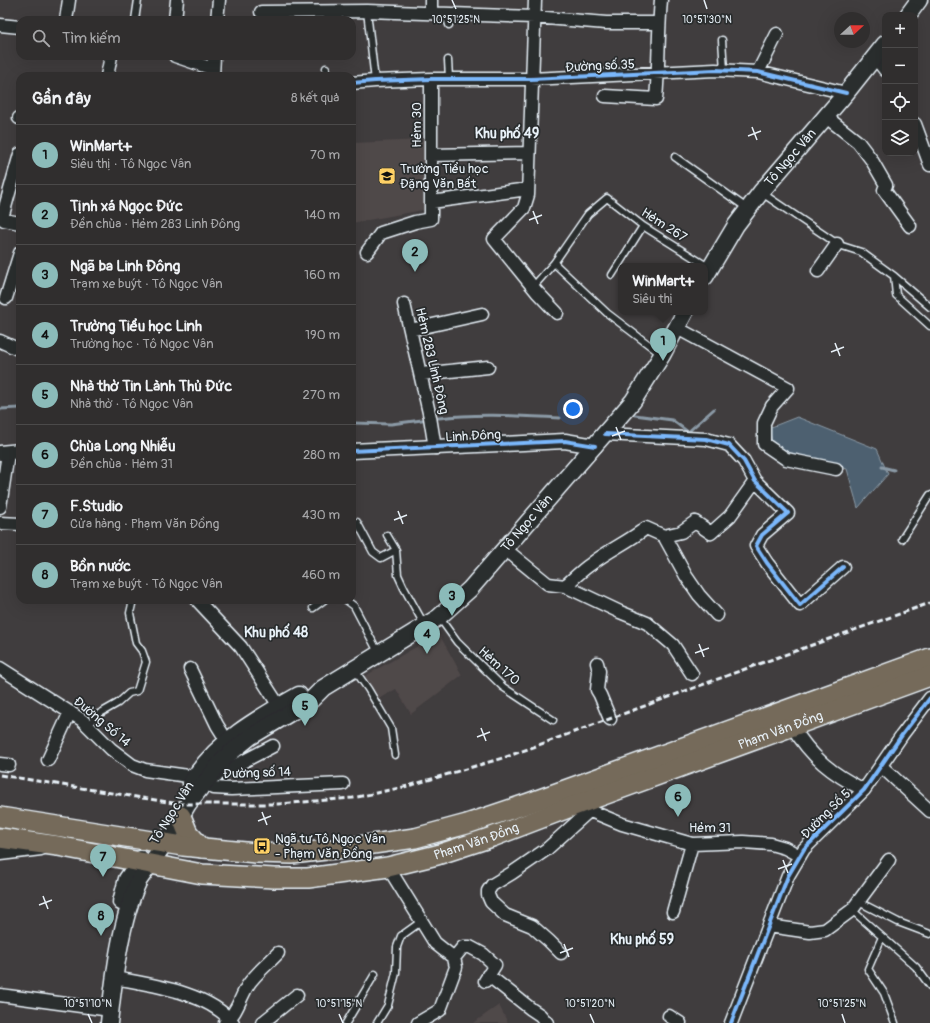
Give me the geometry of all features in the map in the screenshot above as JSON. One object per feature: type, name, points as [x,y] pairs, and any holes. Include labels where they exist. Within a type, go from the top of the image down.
[{"type":"highway","name":"Phạm Văn Đồng","points":[[0,817],[160,843],[202,848],[292,854],[415,838],[467,824],[529,803],[930,658]]},
{"type":"highway","name":"Phạm Văn Đồng","points":[[0,838],[58,846],[202,874],[274,878],[308,878],[388,867],[436,855],[583,808],[792,726],[930,676]]},
{"type":"highway","points":[[181,816],[188,833],[202,848]]},
{"type":"main road","points":[[910,12],[919,0]]},
{"type":"main road","name":"Tô Ngọc Vân","points":[[708,272],[736,225],[761,192],[825,116],[882,57]]},
{"type":"main road","name":"Tô Ngọc Vân","points":[[160,843],[164,830],[199,779],[224,758],[250,737],[310,701],[323,688],[439,617],[470,589],[633,401],[662,355],[684,315]]},
{"type":"main road","name":"Tô Ngọc Vân","points":[[104,1018],[111,945],[127,879],[145,863],[181,816],[188,804],[207,759],[227,741],[279,706],[300,695],[323,688]]},
{"type":"main road","name":"Tô Ngọc Vân","points":[[104,1018],[115,978],[124,922],[145,863]]},
{"type":"street","points":[[67,16],[69,0]]},
{"type":"street","points":[[175,16],[177,0]]},
{"type":"street","points":[[217,16],[219,0]]},
{"type":"street","points":[[431,12],[432,0]]},
{"type":"street","points":[[535,0],[528,195],[524,208],[494,239],[533,287],[557,313]]},
{"type":"street","points":[[605,96],[656,99],[659,73],[659,23],[661,0]]},
{"type":"street","points":[[260,12],[327,15],[367,10],[431,12],[447,19],[534,17],[606,23],[659,23]]},
{"type":"street","points":[[0,25],[16,27]]},
{"type":"street","points":[[758,72],[777,34]]},
{"type":"street","points":[[108,72],[110,60]]},
{"type":"street","points":[[184,60],[213,72],[214,60]]},
{"type":"street","name":"Đường số 35","points":[[356,83],[449,78],[532,79],[724,70],[758,72],[846,93]]},
{"type":"street","name":"Hẻm 30","points":[[367,252],[381,233],[415,222],[431,219],[431,79]]},
{"type":"street","points":[[825,116],[850,135],[864,149],[886,185],[884,190],[910,226]]},
{"type":"street","points":[[918,132],[930,165]]},
{"type":"street","points":[[431,155],[529,153]]},
{"type":"street","points":[[16,167],[1,218],[16,222]]},
{"type":"street","points":[[431,202],[528,189]]},
{"type":"street","points":[[818,271],[837,244]]},
{"type":"street","points":[[6,298],[16,266]]},
{"type":"street","name":"Hẻm 283 Linh Đông","points":[[404,304],[421,374],[435,448]]},
{"type":"street","points":[[410,330],[482,314]]},
{"type":"street","points":[[677,328],[788,388],[772,406],[764,424],[764,444],[786,459],[836,469]]},
{"type":"street","points":[[0,340],[16,348]]},
{"type":"street","points":[[421,374],[488,368]]},
{"type":"street","points":[[605,434],[706,439],[729,445],[744,461],[755,481],[788,513],[762,535],[756,546],[767,563],[800,604],[843,567]]},
{"type":"street","name":"Linh Đông","points":[[356,451],[565,441],[595,446]]},
{"type":"street","points":[[0,507],[9,452]]},
{"type":"street","points":[[565,586],[591,564],[631,540],[646,528],[664,536],[681,532],[695,522],[711,533],[730,516],[755,481]]},
{"type":"street","points":[[0,523],[16,524]]},
{"type":"street","points":[[664,536],[686,576],[699,595],[717,615]]},
{"type":"street","points":[[505,548],[548,584],[565,586],[647,623],[673,645],[692,674]]},
{"type":"street","points":[[201,604],[240,647],[279,706]]},
{"type":"street","points":[[597,663],[599,672],[597,690],[610,719]]},
{"type":"street","name":"Đường Số 14","points":[[0,668],[70,712],[88,726],[111,749],[132,765],[152,771],[199,779]]},
{"type":"street","points":[[190,669],[217,725],[227,741]]},
{"type":"street","name":"Đường Số 5","points":[[731,1023],[788,876],[804,849],[864,790],[902,735],[928,703]]},
{"type":"street","points":[[48,760],[70,712]]},
{"type":"street","points":[[792,726],[798,737],[821,763],[842,779],[864,790]]},
{"type":"street","name":"Đường số 14","points":[[199,779],[272,746]]},
{"type":"street","points":[[881,766],[930,811]]},
{"type":"street","name":"Đường số 14","points":[[199,779],[214,788],[231,789],[343,784]]},
{"type":"street","points":[[560,952],[532,926],[505,915],[491,902],[488,891],[492,885],[547,849],[583,808]]},
{"type":"street","name":"Hẻm 31","points":[[583,808],[622,824],[692,844],[743,842],[771,844],[785,848],[800,856]]},
{"type":"street","points":[[673,912],[692,844]]},
{"type":"street","points":[[0,853],[58,846]]},
{"type":"street","points":[[769,926],[810,932],[825,930],[856,906],[890,860]]},
{"type":"street","points":[[388,867],[435,943],[454,958],[456,967],[440,1010],[418,1023]]},
{"type":"street","points":[[454,958],[463,947],[470,947],[483,954],[495,965],[493,970],[486,978],[540,1015],[547,1023]]},
{"type":"street","points":[[115,978],[183,992],[212,1006],[229,1022],[248,984],[278,953]]},
{"type":"street","points":[[0,995],[104,1018]]},
{"type":"street","points":[[262,1023],[297,995]]},
{"type":"street","points":[[669,1016],[680,1023]]},
{"type":"lane","points":[[136,16],[138,0]]},
{"type":"lane","points":[[367,10],[375,81]]},
{"type":"lane","points":[[722,40],[724,70]]},
{"type":"lane","points":[[448,60],[449,78]]},
{"type":"lane","points":[[675,157],[748,209]]},
{"type":"lane","points":[[761,192],[837,244],[861,252],[894,276],[930,307]]},
{"type":"lane","name":"Hẻm 267","points":[[554,263],[588,214],[607,198],[643,226],[695,263]]},
{"type":"lane","points":[[620,263],[643,226]]},
{"type":"lane","points":[[533,287],[554,263],[607,313],[662,355]]},
{"type":"lane","points":[[612,275],[618,266]]},
{"type":"lane","points":[[894,276],[896,295],[930,326]]},
{"type":"lane","points":[[902,539],[930,495]]},
{"type":"lane","points":[[357,522],[373,552],[381,558],[396,550]]},
{"type":"lane","points":[[387,535],[396,550],[398,575],[425,626]]},
{"type":"lane","points":[[88,726],[97,715],[108,710],[129,693],[137,691],[140,683],[146,662],[142,651],[136,643],[130,612],[132,604]]},
{"type":"lane","points":[[313,608],[318,604]]},
{"type":"lane","points":[[351,604],[354,606],[379,654]]},
{"type":"lane","name":"Hẻm 170","points":[[439,617],[457,642],[503,687],[554,720]]},
{"type":"lane","points":[[354,669],[368,689],[391,728],[395,755]]},
{"type":"lane","points":[[856,906],[930,934]]},
{"type":"lane","points":[[856,906],[882,937],[916,967],[930,986]]},
{"type":"lane","points":[[377,1023],[388,1005],[396,973],[397,947],[401,936],[422,922]]},
{"type":"lane","points":[[882,937],[868,969],[884,993],[895,1023]]},
{"type":"lane","points":[[346,1023],[375,974]]},
{"type":"shaded area","name":"Trường Tiểu học Đặng Văn Bất","points":[[423,140],[423,210],[356,222],[356,143]]},
{"type":"shaded area","points":[[439,634],[462,675],[411,714],[396,689],[371,703],[358,680]]},
{"type":"shaded area","points":[[499,1005],[508,1023],[473,1023]]},
{"type":"water","points":[[797,417],[877,449],[888,474],[858,508],[847,469],[782,450],[772,442],[769,428]]},
{"type":"waterway","points":[[0,409],[16,408]]},
{"type":"waterway","points":[[635,415],[672,420],[688,432],[714,409]]},
{"type":"waterway","points":[[439,418],[484,415],[560,418]]},
{"type":"waterway","points":[[356,423],[391,424],[422,420]]},
{"type":"waterway","points":[[882,467],[894,470]]},
{"type":"railway","points":[[0,775],[180,804],[278,804],[353,798],[408,786],[506,757],[930,603]]},
{"type":"cycle path","points":[[356,83],[431,79],[531,79],[715,70],[758,72],[846,93]]},
{"type":"cycle path","points":[[605,434],[706,439],[729,445],[744,461],[755,481],[788,513],[762,535],[756,546],[767,563],[800,605],[843,567]]},
{"type":"cycle path","points":[[356,451],[565,441],[595,446]]},
{"type":"cycle path","points":[[731,1023],[788,876],[804,849],[864,790],[930,698]]},
{"type":"place","name":"Trường Tiểu học Đặng Văn Bất","points":[[387,176]]},
{"type":"place","name":"Tịnh xá Ngọc Đức","points":[[415,272]]},
{"type":"place","name":"WinMart+","points":[[663,361]]},
{"type":"place","name":"Ngã ba Linh Đông","points":[[452,616]]},
{"type":"place","name":"Trường Tiểu học Linh","points":[[427,654]]},
{"type":"place","name":"Nhà thờ Tin Lành Thủ Đức","points":[[305,726]]},
{"type":"place","name":"Chùa Long Nhiễu","points":[[678,817]]},
{"type":"place","name":"Ngã tư Tô Ngọc Vân - Phạm Văn Đồng","points":[[262,846]]},
{"type":"place","name":"F.Studio","points":[[103,877]]},
{"type":"place","name":"Bồn nước","points":[[101,936]]},
{"type":"district","name":"Khu phố 49","points":[[507,133]]},
{"type":"district","name":"Khu phố 48","points":[[276,632]]},
{"type":"district","name":"Khu phố 59","points":[[642,939]]}]
